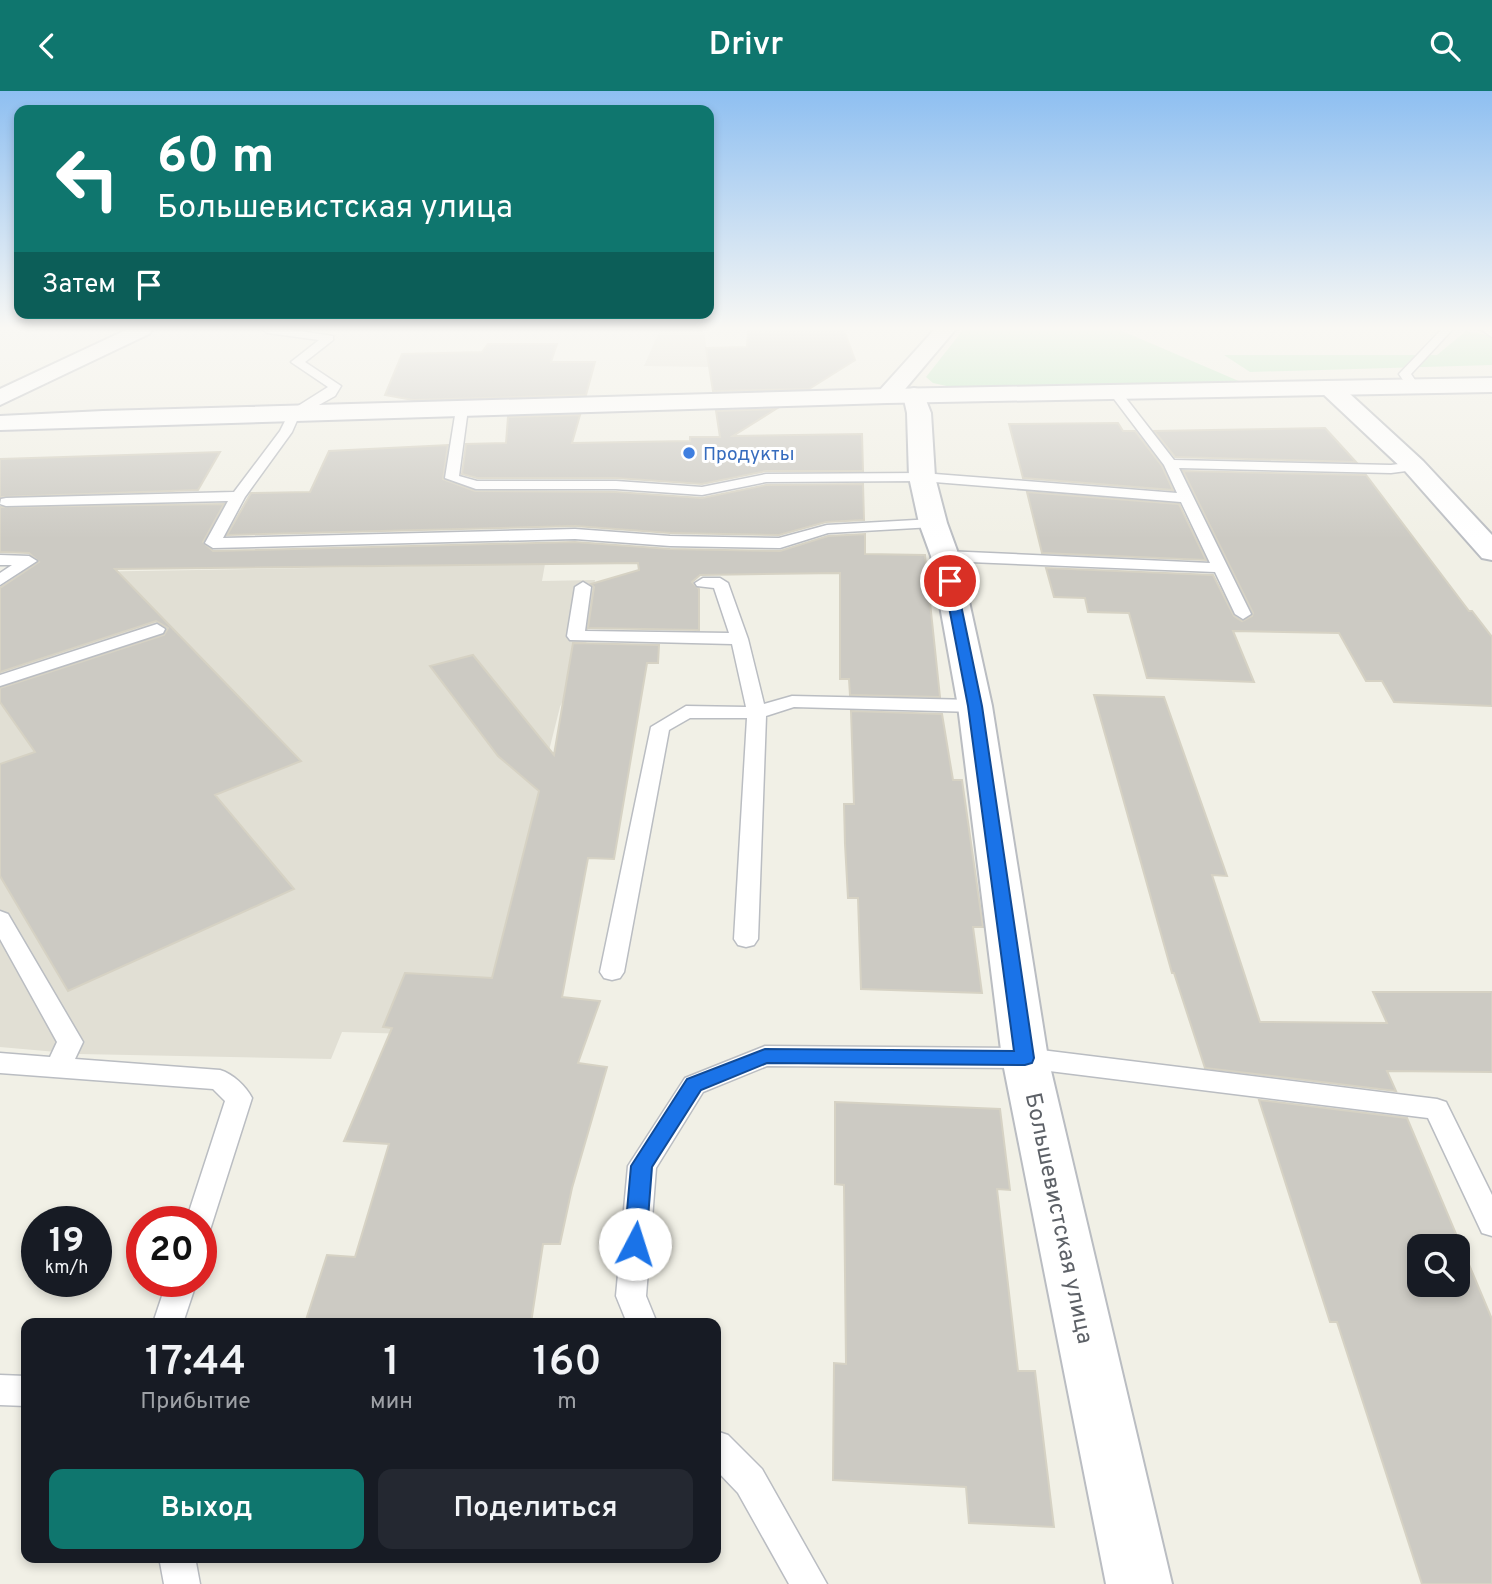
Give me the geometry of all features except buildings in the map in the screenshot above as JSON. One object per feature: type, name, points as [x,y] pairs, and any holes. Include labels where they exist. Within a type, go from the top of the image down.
[{"type":"street","points":[[0,423],[754,400]]},
{"type":"street","name":"Большевистская улица","points":[[905,400],[919,413],[922,477],[939,539],[975,706],[1025,1058],[1139,1584]]},
{"type":"street","points":[[1343,400],[1414,466],[1492,552]]},
{"type":"lane","points":[[319,400],[294,414],[286,432],[238,496],[213,543],[575,534],[670,541],[780,543],[827,529],[1220,568]]},
{"type":"lane","points":[[1121,400],[1170,464],[1243,614]]},
{"type":"lane","points":[[462,409],[453,478],[476,485],[616,485],[702,492],[766,478],[922,477],[1185,498]]},
{"type":"lane","points":[[1170,464],[1391,469],[1414,466]]},
{"type":"lane","points":[[6,502],[238,496]]},
{"type":"lane","points":[[0,560],[29,561],[0,580]]},
{"type":"lane","points":[[703,583],[720,583],[739,639],[757,713],[746,939]]},
{"type":"lane","points":[[583,587],[576,636],[695,636],[739,639]]},
{"type":"lane","points":[[0,681],[157,629]]},
{"type":"lane","points":[[612,972],[660,727],[686,712],[757,713],[792,701],[975,706]]},
{"type":"lane","points":[[0,919],[70,1042],[58,1066]]},
{"type":"lane","points":[[640,1318],[631,1296],[642,1166],[694,1084],[765,1056],[1025,1058],[1437,1109],[1492,1224]]},
{"type":"lane","points":[[0,1063],[220,1080],[239,1098],[205,1206]]},
{"type":"lane","points":[[171,1318],[177,1297]]},
{"type":"lane","points":[[0,1390],[21,1391]]},
{"type":"lane","points":[[721,1452],[750,1482],[809,1584]]},
{"type":"lane","points":[[178,1563],[182,1584]]},
{"type":"shaded area","points":[[545,564],[542,581],[595,580],[586,645],[560,707],[477,1036],[342,1032],[331,1059],[79,1054],[0,1047],[0,628],[78,572]]},
{"type":"place","name":"Продукты","points":[[689,453]]},
{"type":"route","points":[[635,1244],[642,1166],[694,1084],[765,1056],[1025,1058],[975,706],[950,581]]}]
